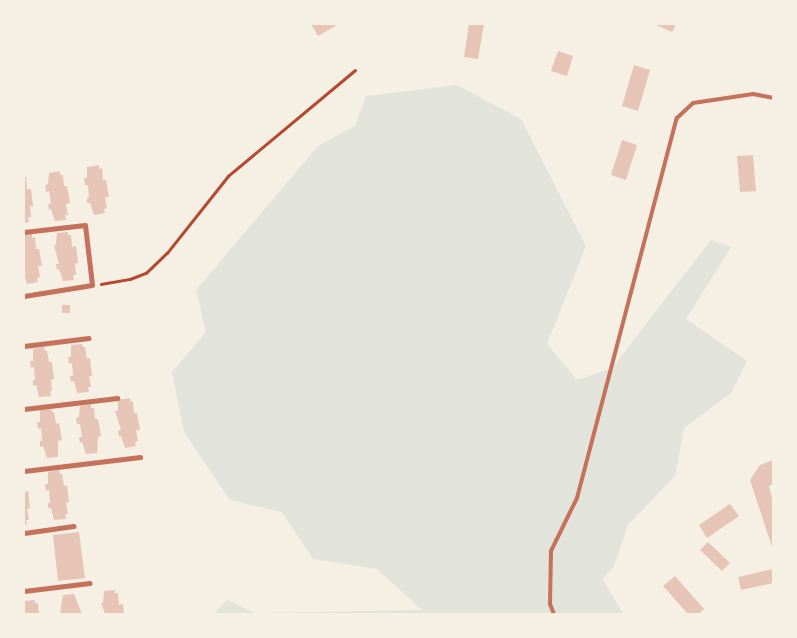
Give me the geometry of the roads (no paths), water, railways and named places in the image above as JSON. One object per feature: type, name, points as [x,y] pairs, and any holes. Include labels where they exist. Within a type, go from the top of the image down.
[{"type":"street","points":[[24,232],[85,225],[92,285],[24,296]]},
{"type":"street","points":[[24,346],[89,338]]},
{"type":"street","points":[[24,409],[117,398]]},
{"type":"street","points":[[24,471],[140,457]]},
{"type":"street","points":[[24,533],[74,526]]},
{"type":"street","points":[[24,591],[90,583]]},
{"type":"lane","points":[[554,614],[550,604],[551,551],[577,498],[677,118],[693,103],[753,94],[773,98]]}]
